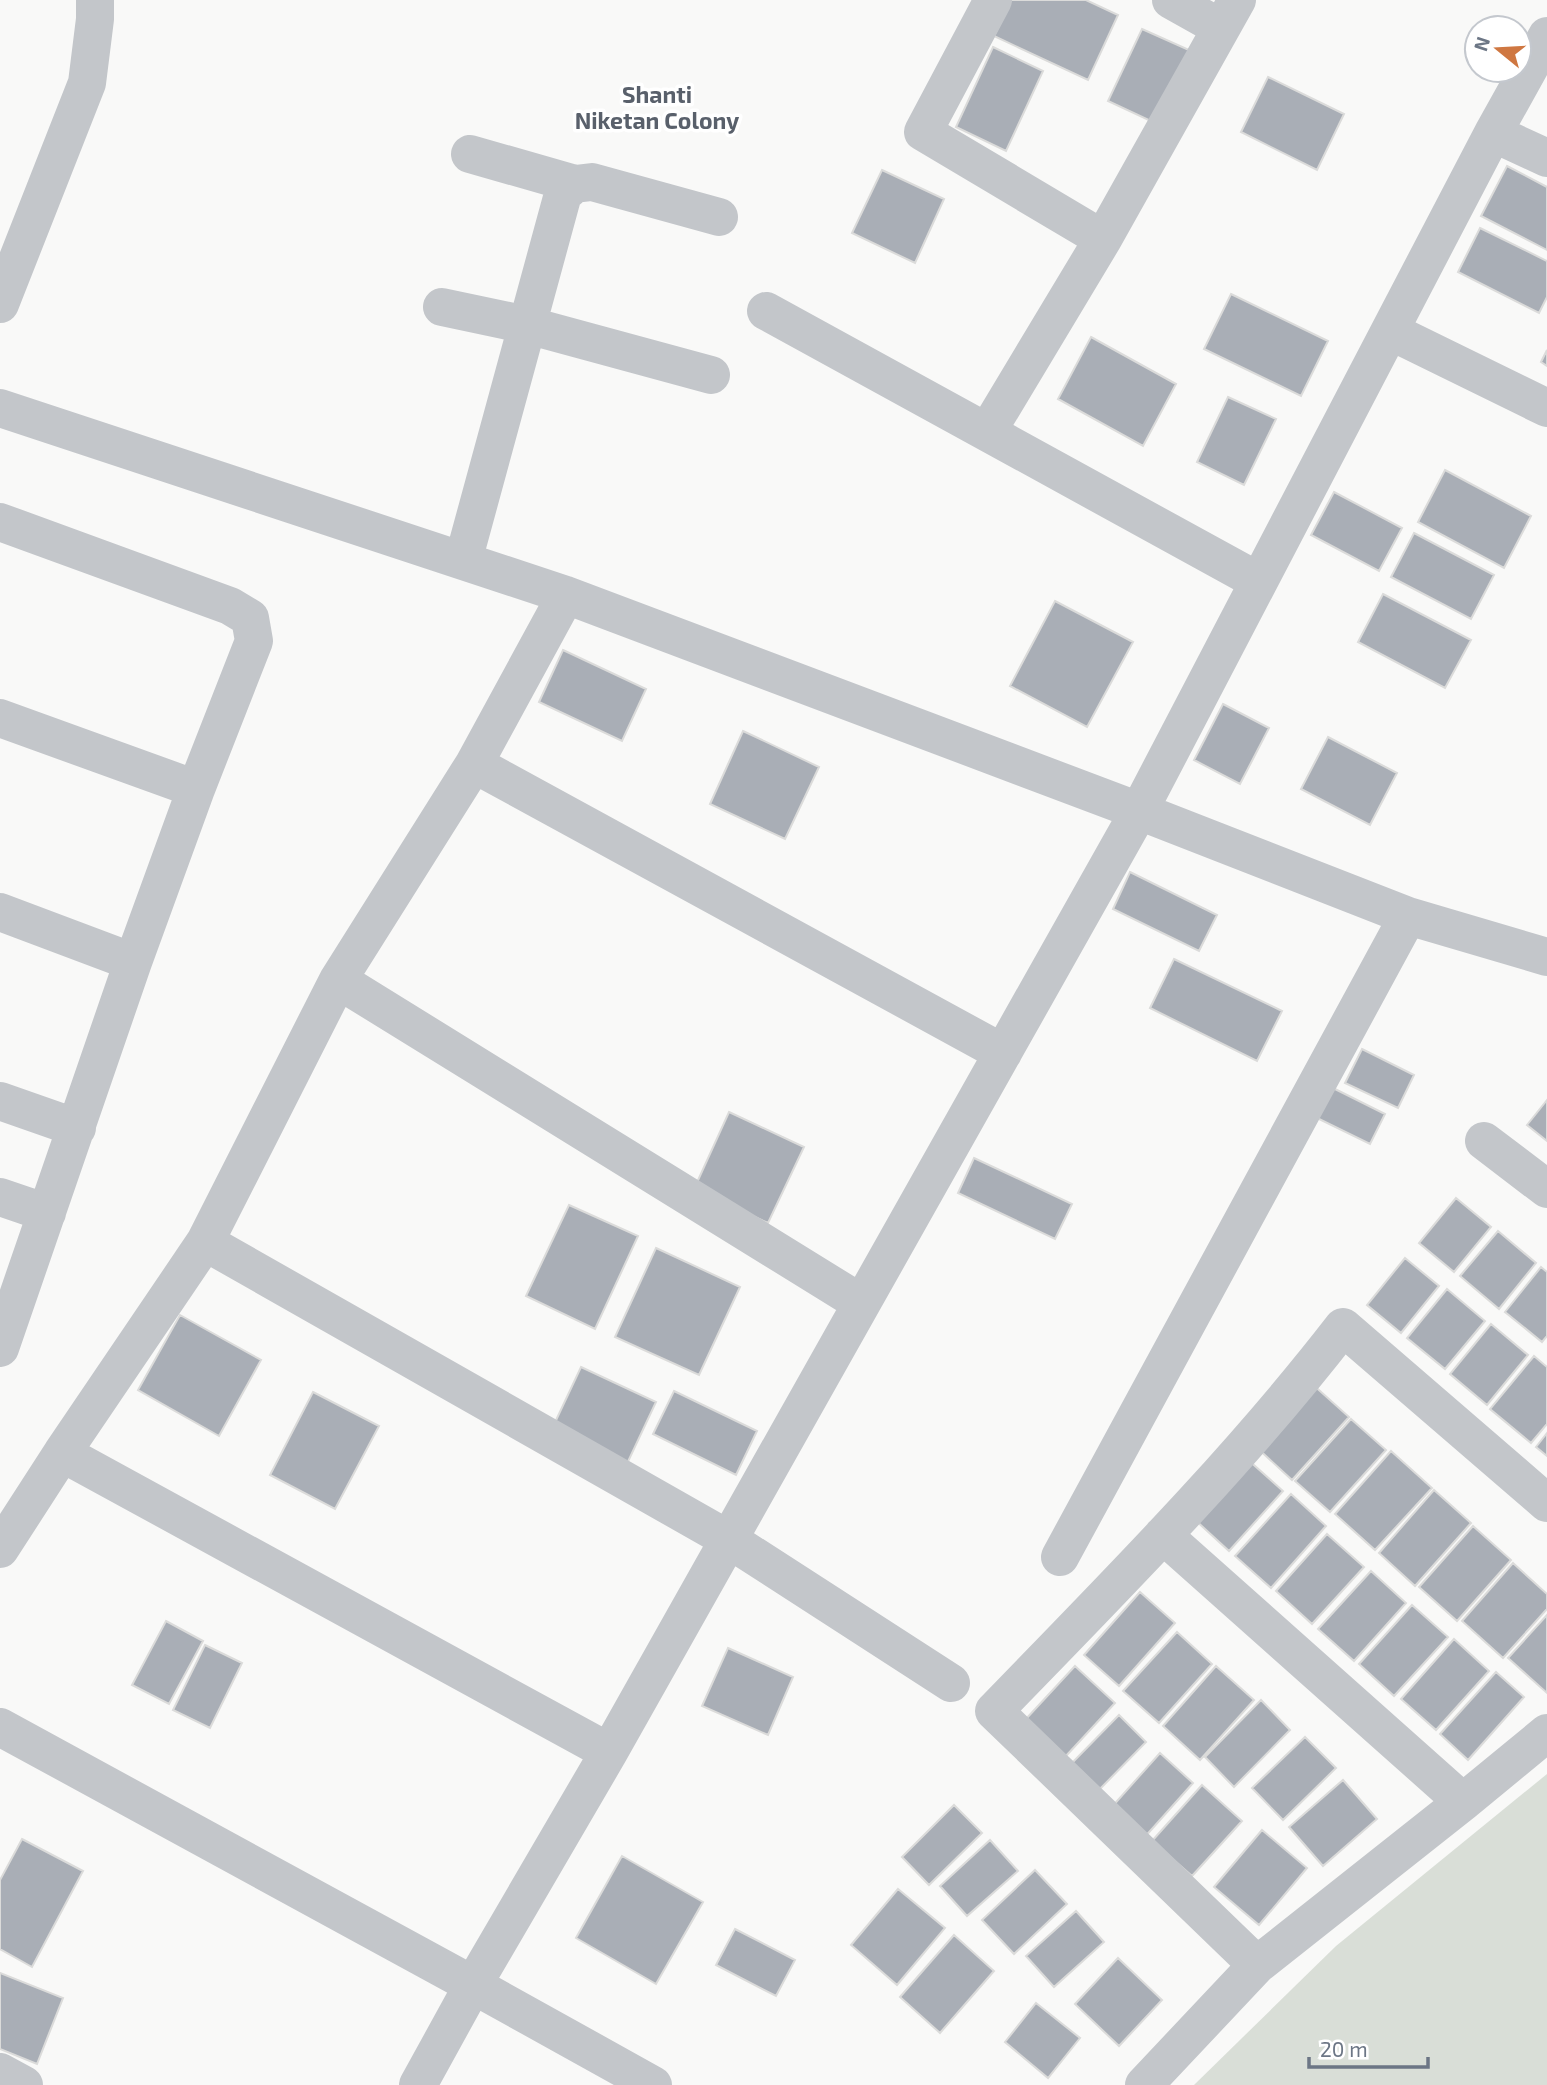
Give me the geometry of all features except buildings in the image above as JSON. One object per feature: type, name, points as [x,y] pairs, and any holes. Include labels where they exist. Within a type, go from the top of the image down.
[{"type":"street","points":[[0,304],[86,83],[95,0]]},
{"type":"street","points":[[993,0],[923,132],[1103,239]]},
{"type":"street","points":[[987,432],[1103,239],[1229,14],[1171,0]]},
{"type":"street","points":[[418,2085],[609,1752],[1139,811],[1493,133],[1547,36]]},
{"type":"street","points":[[1493,133],[1547,158]]},
{"type":"street","points":[[471,154],[575,184],[592,182],[719,217]]},
{"type":"street","points":[[463,561],[563,194],[575,184]]},
{"type":"street","points":[[442,307],[527,325],[711,375]]},
{"type":"street","points":[[766,311],[1258,582]]},
{"type":"street","points":[[1390,331],[1547,408]]},
{"type":"street","points":[[0,408],[566,595],[1139,811],[1408,916],[1547,957]]},
{"type":"street","points":[[0,522],[230,606],[250,618],[254,641],[133,962],[0,1348]]},
{"type":"street","points":[[0,1549],[205,1242],[338,980],[474,764],[566,595]]},
{"type":"street","points":[[0,718],[196,789]]},
{"type":"street","points":[[474,764],[1003,1053]]},
{"type":"street","points":[[0,912],[133,962]]},
{"type":"street","points":[[1060,1557],[1408,916]]},
{"type":"street","points":[[338,980],[861,1303]]},
{"type":"street","points":[[0,1101],[76,1128]]},
{"type":"street","points":[[1484,1141],[1547,1189]]},
{"type":"street","points":[[0,1197],[47,1213]]},
{"type":"street","points":[[205,1242],[728,1539],[951,1684]]},
{"type":"street","points":[[1257,1965],[994,1712],[1163,1535],[1300,1382],[1343,1327],[1547,1503]]},
{"type":"street","points":[[62,1453],[609,1752]]},
{"type":"street","points":[[1163,1535],[1462,1802]]},
{"type":"street","points":[[0,1727],[653,2085]]},
{"type":"street","points":[[1144,2085],[1257,1965],[1547,1733]]},
{"type":"street","points":[[0,2072],[24,2085]]},
{"type":"shaded area","points":[[1547,1774],[1547,2085],[1194,2085],[1336,1946]]},
{"type":"district","name":"Shanti Niketan Colony","points":[[657,107]]}]
